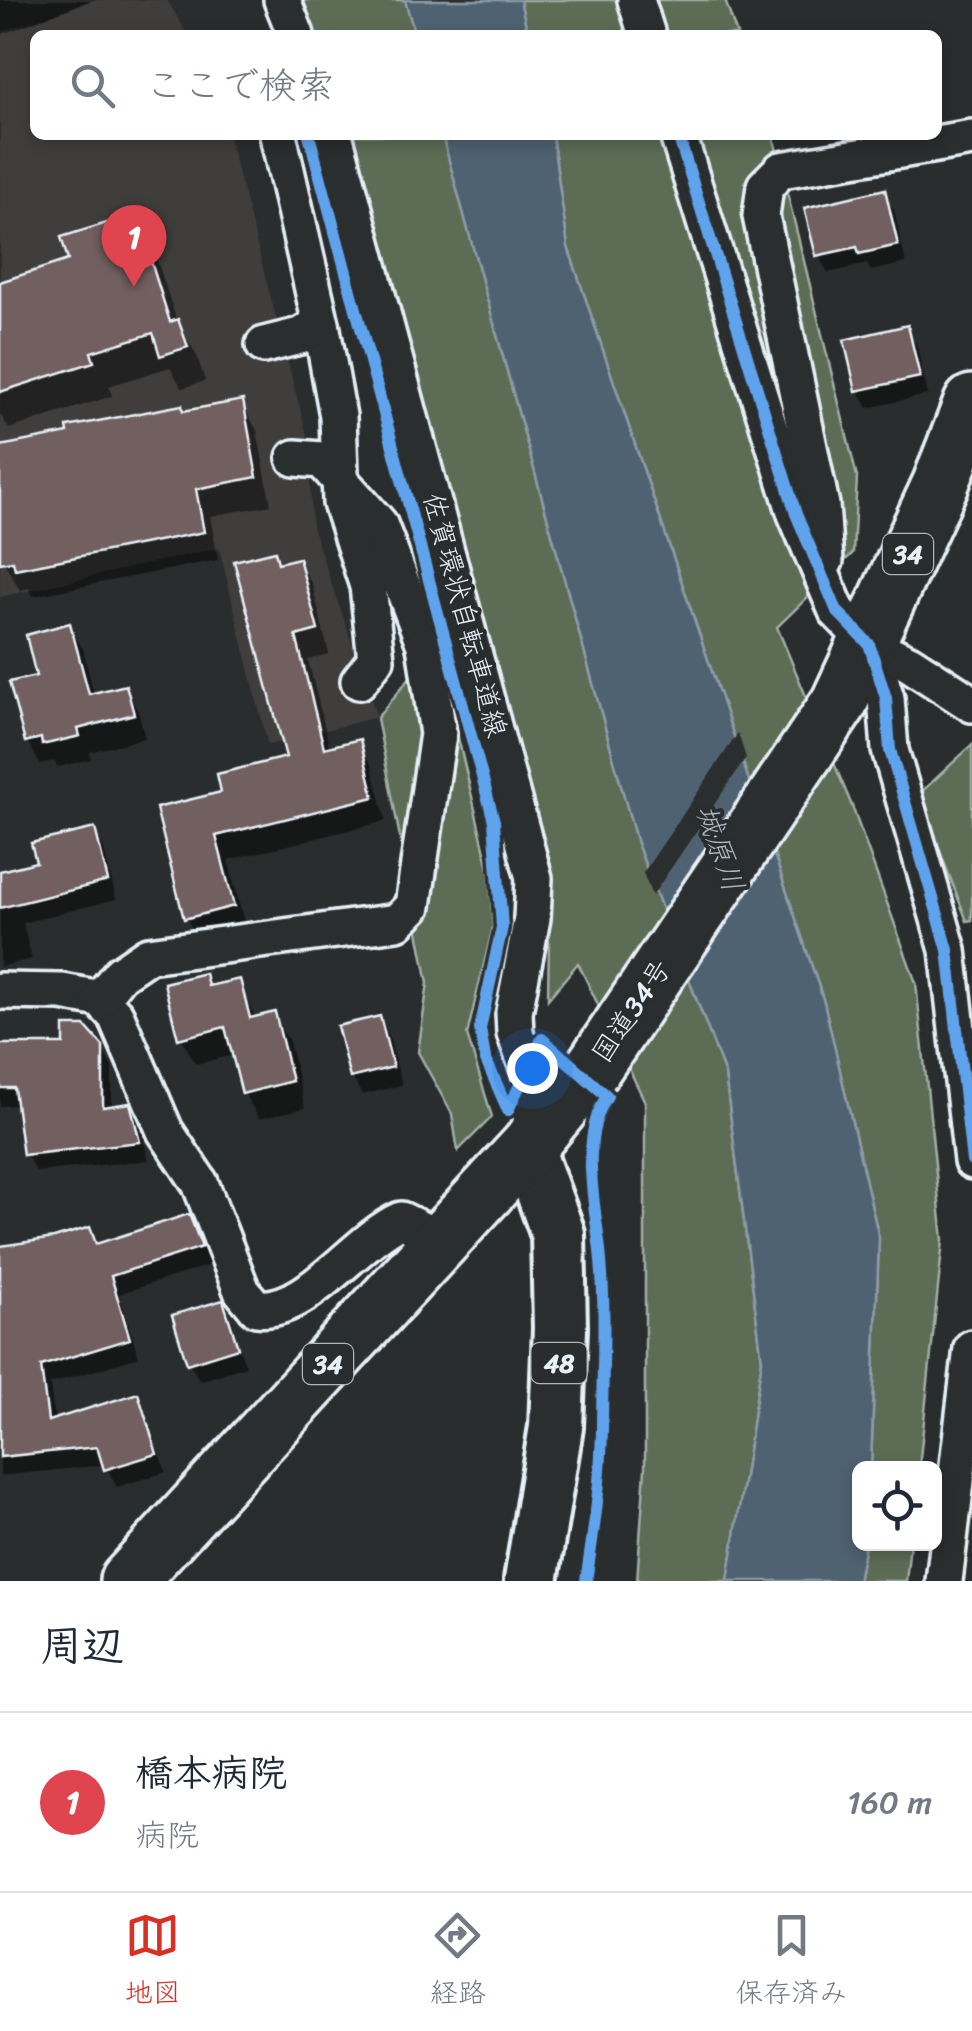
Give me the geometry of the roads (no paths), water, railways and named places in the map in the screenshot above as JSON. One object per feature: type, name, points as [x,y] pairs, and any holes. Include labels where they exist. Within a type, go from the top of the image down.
[{"type":"highway","name":"国道34号","points":[[128,1581],[527,1148],[593,1068],[839,702],[869,644],[972,403]]},
{"type":"main road","name":"48","points":[[527,1148],[558,1234],[560,1328],[556,1428],[532,1581]]},
{"type":"street","points":[[282,0],[294,30]]},
{"type":"street","points":[[827,592],[821,505],[760,216],[764,186],[781,170],[972,138]]},
{"type":"street","points":[[279,140],[338,416],[341,504],[368,586],[376,659],[359,681]]},
{"type":"street","points":[[335,140],[465,634],[534,878],[532,918],[514,1012],[515,1033],[536,1089],[527,1148]]},
{"type":"street","points":[[680,140],[796,514],[837,612],[869,644],[909,663],[972,704]]},
{"type":"street","points":[[264,345],[300,336],[321,324]]},
{"type":"street","points":[[100,1000],[120,974],[148,955],[397,922],[413,906],[438,734],[425,645],[379,524],[340,475],[322,460],[294,458]]},
{"type":"street","points":[[425,645],[465,634]]},
{"type":"street","points":[[869,644],[886,698],[890,750],[964,953],[972,1160]]},
{"type":"street","points":[[0,991],[62,992],[100,1000],[116,1016],[165,1130],[200,1183],[242,1291],[256,1308],[272,1310],[292,1304],[382,1229],[401,1220],[442,1240]]},
{"type":"street","points":[[949,1573],[972,1348]]},
{"type":"water","points":[[405,0],[520,0],[527,30],[414,30]]},
{"type":"water","name":"城原川","points":[[443,140],[553,140],[568,247],[824,1002],[879,1238],[871,1461],[852,1461],[852,1551],[864,1551],[858,1581],[728,1581],[762,1360],[725,1074],[637,843]]},
{"type":"place","name":"橋本病院","points":[[134,287]]}]
